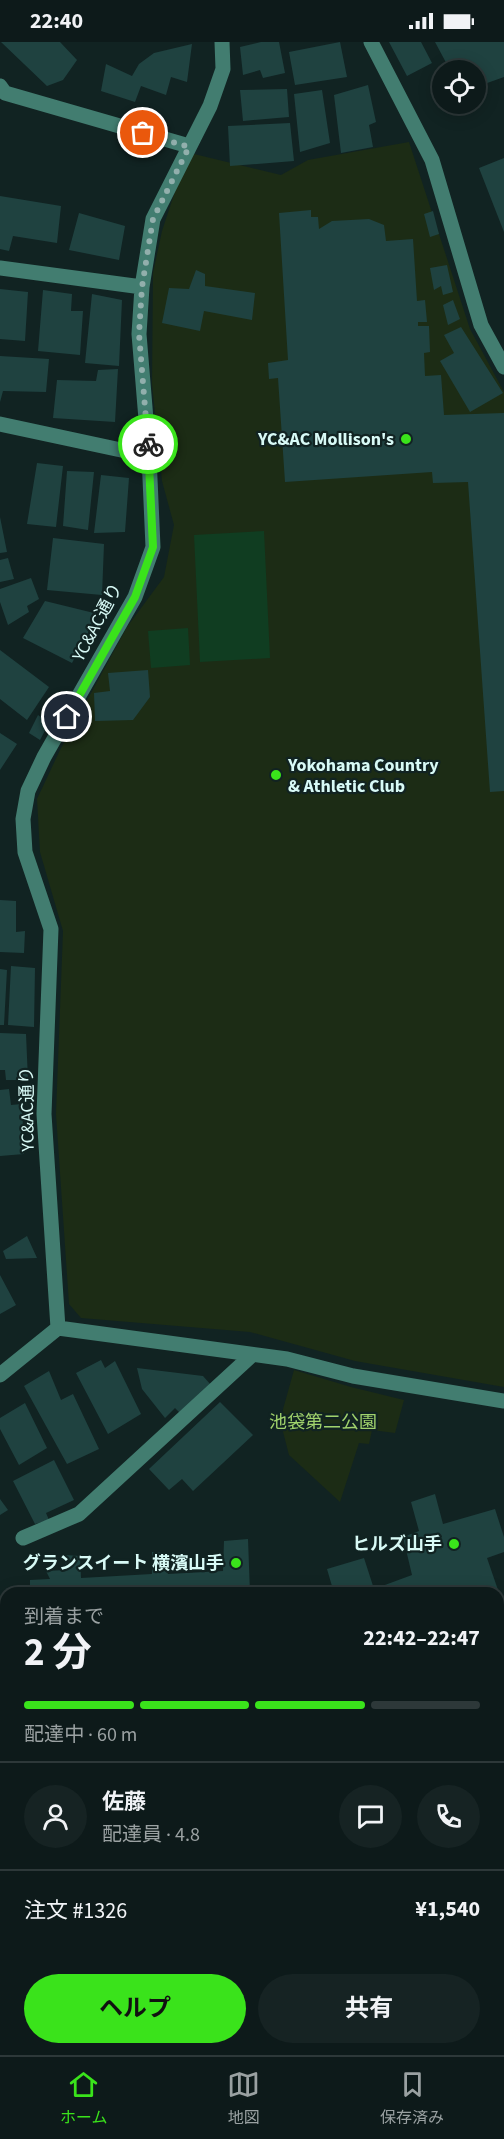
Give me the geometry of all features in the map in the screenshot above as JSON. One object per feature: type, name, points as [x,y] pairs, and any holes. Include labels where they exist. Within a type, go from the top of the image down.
[{"type":"street","name":"YC&AC通り","points":[[58,1328],[44,1114],[51,929],[25,852],[23,819],[28,791],[44,757],[135,597],[153,547],[149,456],[139,334],[142,287],[153,219],[210,106],[223,69],[222,42]]},
{"type":"street","points":[[371,42],[432,160],[481,325],[504,367]]},
{"type":"street","points":[[0,86],[5,93],[189,147]]},
{"type":"street","points":[[0,268],[142,287]]},
{"type":"street","points":[[0,424],[149,456]]},
{"type":"street","points":[[0,1375],[58,1328],[287,1359],[353,1376],[504,1401]]},
{"type":"street","points":[[23,1538],[79,1514],[252,1355]]},
{"type":"green space","name":"Yokohama Country & Athletic Club","points":[[409,142],[470,329],[504,392],[504,1387],[355,1361],[250,1332],[81,1318],[69,1304],[56,1114],[63,931],[40,852],[37,799],[60,750],[127,627],[164,577],[174,525],[162,481],[152,384],[153,273],[162,231],[183,167],[194,154],[281,175],[308,160]]},
{"type":"green space","name":"池袋第二公園","points":[[294,1370],[404,1400],[395,1433],[372,1430],[369,1444],[359,1443],[340,1502],[289,1455],[280,1420]]},
{"type":"shaded area","points":[[264,531],[270,658],[200,662],[194,535]]},
{"type":"shaded area","points":[[188,628],[190,665],[151,668],[148,631]]},
{"type":"building","points":[[1,42],[60,42],[77,60],[63,80],[47,86]]},
{"type":"building","points":[[261,42],[279,42],[285,73],[263,78],[260,70],[243,75],[240,47]]},
{"type":"building","points":[[340,42],[347,77],[295,85],[289,52]]},
{"type":"building","points":[[389,42],[421,42],[432,63],[407,76]]},
{"type":"building","points":[[435,42],[504,42],[504,77],[486,83],[486,60],[445,60]]},
{"type":"building","points":[[192,44],[187,82],[171,77],[166,95],[141,86],[135,102],[101,91],[106,64],[132,76],[139,64],[154,53]]},
{"type":"building","points":[[368,85],[376,122],[369,125],[373,147],[341,153],[334,95]]},
{"type":"building","points":[[287,89],[289,117],[243,121],[240,90]]},
{"type":"building","points":[[322,90],[330,143],[300,152],[294,94]]},
{"type":"building","points":[[290,123],[294,161],[230,166],[228,126]]},
{"type":"building","points":[[504,158],[504,232],[479,168]]},
{"type":"building","points":[[0,196],[61,206],[57,243],[13,236],[9,251],[0,249]]},
{"type":"building","points":[[311,210],[311,217],[318,217],[319,229],[332,221],[369,219],[384,225],[386,241],[413,239],[417,301],[425,300],[427,322],[418,322],[418,326],[429,326],[430,352],[424,353],[425,376],[441,375],[444,415],[504,413],[504,791],[490,792],[468,482],[433,483],[432,472],[285,482],[278,378],[269,379],[268,363],[288,360],[279,213]]},
{"type":"building","points":[[433,211],[439,234],[430,237],[424,214]]},
{"type":"building","points":[[79,213],[125,226],[119,260],[69,250]]},
{"type":"building","points":[[447,265],[453,292],[443,295],[441,286],[434,290],[430,268]]},
{"type":"building","points":[[196,270],[205,274],[205,286],[255,293],[252,320],[204,311],[200,331],[162,323],[169,288],[189,289]]},
{"type":"building","points":[[0,289],[28,292],[25,341],[0,339]]},
{"type":"building","points":[[43,290],[72,294],[71,311],[83,311],[80,355],[38,351]]},
{"type":"building","points":[[92,294],[122,300],[119,366],[85,363]]},
{"type":"building","points":[[453,300],[460,319],[448,325],[443,305]]},
{"type":"building","points":[[461,327],[503,393],[470,412],[440,361],[454,353],[444,335]]},
{"type":"building","points":[[0,356],[49,359],[46,392],[3,391],[0,402]]},
{"type":"building","points":[[118,369],[115,422],[53,418],[57,380],[96,381],[98,370]]},
{"type":"building","points":[[37,463],[63,466],[56,527],[27,524]]},
{"type":"building","points":[[67,471],[94,472],[88,530],[63,526]]},
{"type":"building","points":[[101,475],[129,478],[125,532],[94,533]]},
{"type":"building","points":[[0,517],[7,552],[0,553]]},
{"type":"building","points":[[53,538],[104,544],[102,595],[47,590]]},
{"type":"building","points":[[8,558],[14,579],[0,582],[0,560]]},
{"type":"building","points":[[31,578],[39,599],[27,606],[29,612],[8,625],[0,602],[0,589]]},
{"type":"building","points":[[45,601],[98,614],[72,663],[23,638]]},
{"type":"building","points":[[0,650],[49,687],[27,720],[0,699]]},
{"type":"building","points":[[148,670],[150,697],[133,720],[95,721],[94,693],[110,691],[108,673]]},
{"type":"building","points":[[38,715],[49,723],[40,740],[29,733]]},
{"type":"building","points":[[0,733],[17,744],[0,770]]},
{"type":"building","points":[[0,900],[16,901],[16,932],[25,931],[24,953],[0,952]]},
{"type":"building","points":[[11,966],[35,968],[34,1027],[8,1025]]},
{"type":"building","points":[[0,969],[7,970],[4,1025],[0,1025]]},
{"type":"building","points":[[0,1033],[26,1034],[28,1080],[6,1080],[5,1070],[0,1070]]},
{"type":"building","points":[[9,1089],[11,1105],[22,1104],[24,1154],[0,1156],[0,1090]]},
{"type":"building","points":[[27,1236],[37,1258],[6,1259],[3,1251]]},
{"type":"building","points":[[0,1275],[16,1305],[0,1314]]},
{"type":"building","points":[[101,1360],[105,1368],[115,1361],[141,1414],[108,1434],[76,1373]]},
{"type":"building","points":[[137,1368],[203,1376],[211,1385],[180,1413],[175,1408],[165,1418],[142,1389]]},
{"type":"building","points":[[49,1371],[61,1400],[73,1394],[99,1449],[67,1464],[24,1386]]},
{"type":"building","points":[[220,1402],[253,1435],[193,1491],[182,1479],[169,1490],[149,1469]]},
{"type":"building","points":[[25,1403],[47,1448],[19,1465],[0,1429],[0,1418]]},
{"type":"building","points":[[54,1460],[74,1500],[46,1513],[49,1520],[35,1524],[13,1481]]},
{"type":"building","name":"ヒルズ山手","points":[[435,1494],[443,1524],[495,1509],[504,1537],[504,1552],[487,1558],[497,1587],[379,1587],[412,1575],[403,1537],[419,1531],[411,1502]]},
{"type":"building","points":[[0,1499],[8,1510],[0,1515]]},
{"type":"building","name":"グランスイート 横濱山手","points":[[248,1539],[250,1587],[30,1587],[30,1580],[50,1579],[46,1571],[65,1570],[65,1555],[80,1556],[81,1578],[152,1574],[152,1552],[167,1552],[168,1574],[223,1571],[224,1541]]},
{"type":"building","name":"ヒルズ山手","points":[[364,1558],[373,1587],[332,1587],[327,1569]]},
{"type":"way so far","points":[[143,133],[189,147],[153,219],[142,287],[139,334],[148,444]]},
{"type":"place","name":"YC&AC Mollison's","points":[[406,439]]},
{"type":"place","name":"Yokohama Country & Athletic Club","points":[[276,775]]},
{"type":"place","name":"ヒルズ山手","points":[[454,1544]]},
{"type":"place","name":"グランスイート 横濱山手","points":[[236,1563]]},
{"type":"route","points":[[67,717],[135,597],[153,547],[148,444]]}]
